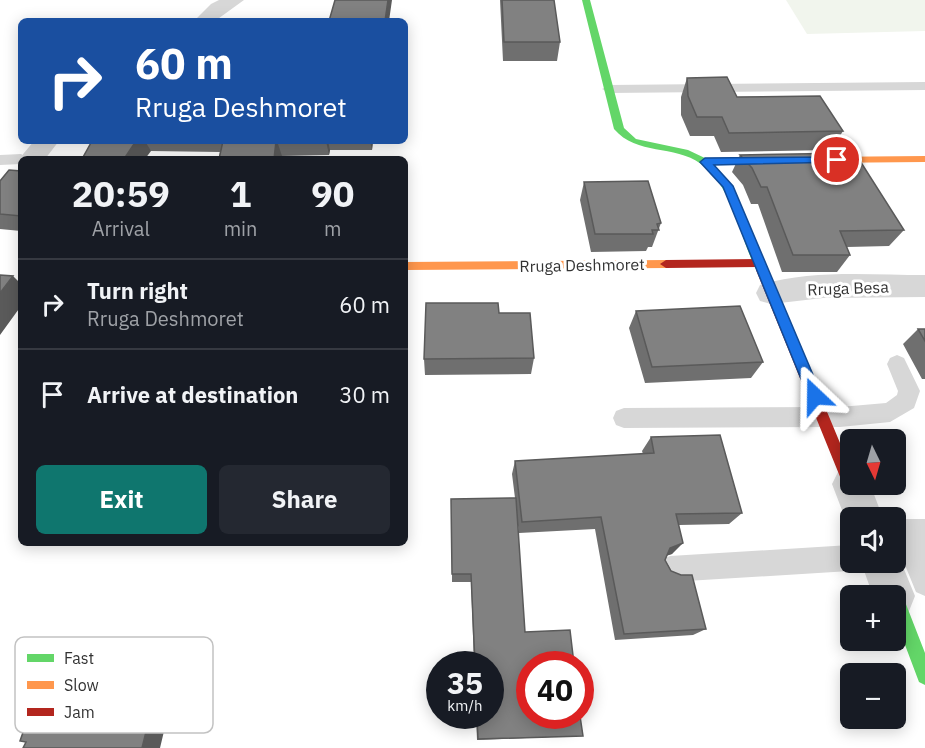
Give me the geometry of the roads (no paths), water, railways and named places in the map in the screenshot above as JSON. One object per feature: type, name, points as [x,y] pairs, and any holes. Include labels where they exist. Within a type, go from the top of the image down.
[{"type":"street","points":[[207,18],[218,8],[234,0]]},
{"type":"street","points":[[586,0],[619,129],[633,141],[684,152],[705,162],[728,186],[840,456]]},
{"type":"street","points":[[34,156],[44,144]]},
{"type":"street","points":[[798,161],[925,159]]},
{"type":"street","points":[[705,162],[728,161]]},
{"type":"street","name":"Rruga Deshmoret","points":[[408,267],[758,263]]},
{"type":"street","name":"Rruga Besa","points":[[771,292],[823,286],[925,286]]},
{"type":"street","points":[[906,555],[917,586]]},
{"type":"street","points":[[906,626],[925,676]]},
{"type":"lane","points":[[609,89],[925,86]]},
{"type":"lane","points":[[0,160],[18,159]]},
{"type":"lane","points":[[624,418],[840,417],[890,412],[906,401],[909,391],[897,364]]},
{"type":"lane","points":[[670,568],[840,559]]}]
